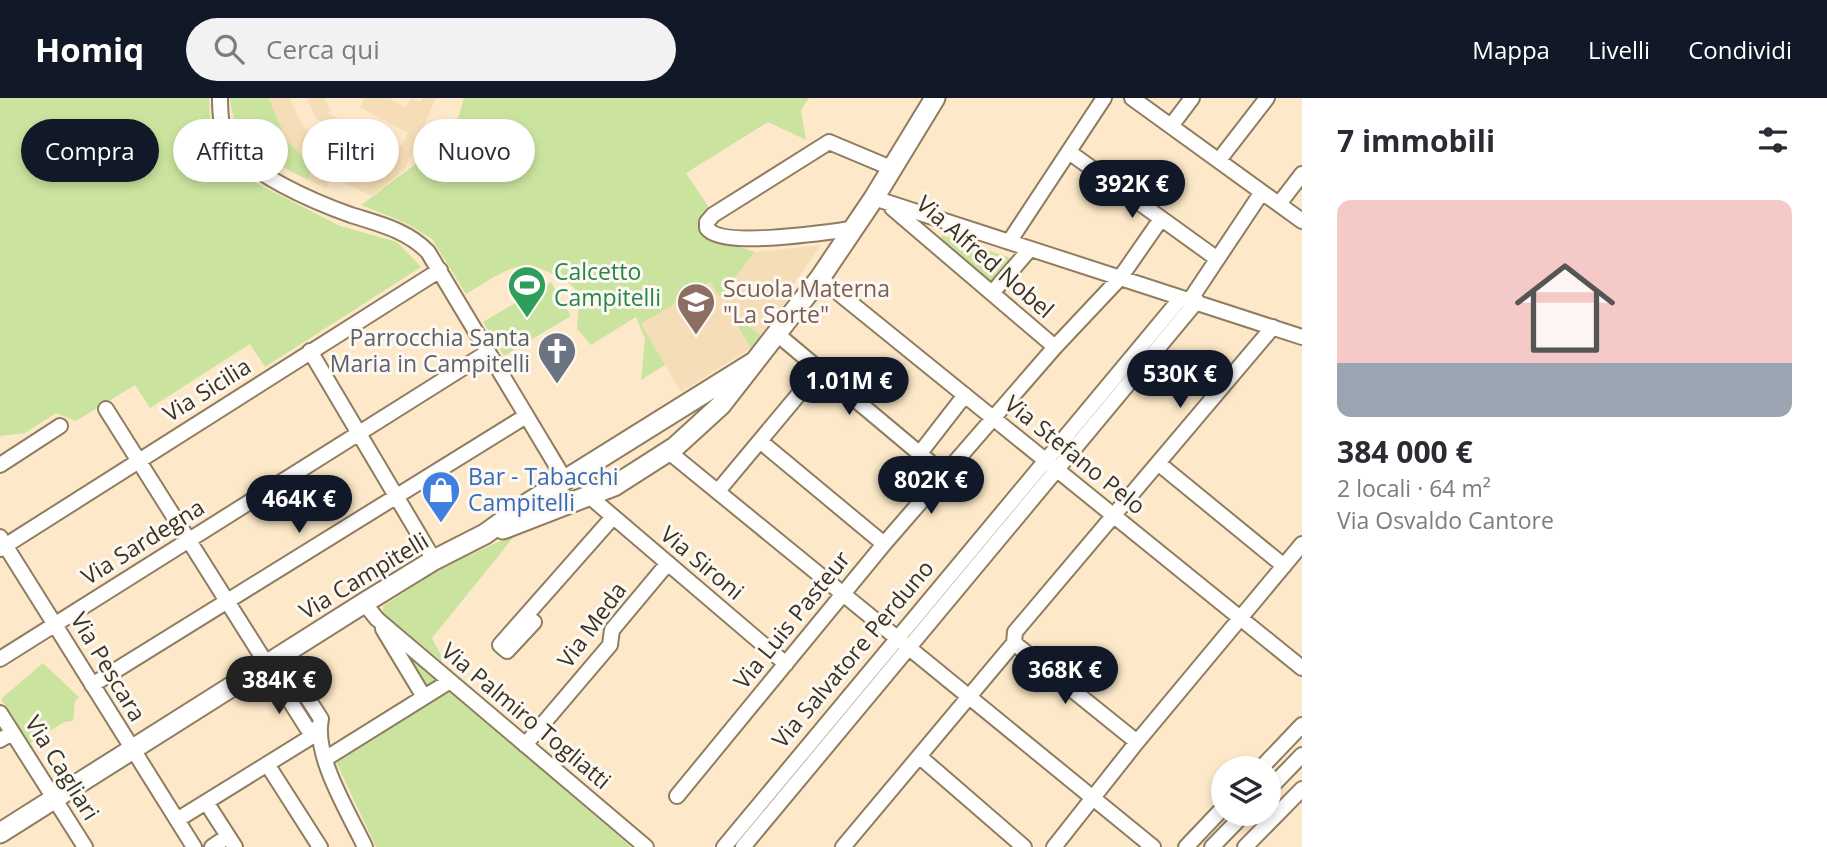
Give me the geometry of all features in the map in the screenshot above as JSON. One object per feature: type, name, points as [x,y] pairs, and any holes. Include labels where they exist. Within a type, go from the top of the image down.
[{"type":"street","points":[[220,98],[226,140],[245,161],[323,203],[389,227],[418,241],[440,270],[565,480]]},
{"type":"street","points":[[485,534],[614,486],[669,452],[721,405],[820,278],[852,229],[880,200],[891,168],[935,98]]},
{"type":"street","points":[[1009,242],[1104,98]]},
{"type":"street","points":[[1132,98],[1302,221]]},
{"type":"street","points":[[1171,126],[1192,98]]},
{"type":"street","points":[[1219,160],[1267,98]]},
{"type":"street","points":[[852,229],[770,237],[717,236],[707,228],[707,222],[713,215],[829,142],[891,168]]},
{"type":"street","points":[[1069,152],[1216,258]]},
{"type":"street","points":[[1279,204],[1302,174]]},
{"type":"street","points":[[1189,300],[1262,192]]},
{"type":"street","points":[[880,200],[1302,337]]},
{"type":"street","name":"Via Alfred Nobel","points":[[880,200],[1055,347]]},
{"type":"street","name":"Via Luis Pasteur","points":[[677,796],[992,417],[1120,278],[1161,219]]},
{"type":"street","points":[[992,293],[1030,249]]},
{"type":"street","name":"Via Sicilia","points":[[2,544],[440,270]]},
{"type":"street","name":"Via Stefano Pelo","points":[[820,278],[1302,668]]},
{"type":"street","name":"Via Salvatore Perduno","points":[[724,847],[1044,460],[1189,300]]},
{"type":"street","name":"Via Salvatore Perduno","points":[[743,847],[1057,469],[1189,300]]},
{"type":"street","points":[[843,847],[1014,643],[1015,632],[1273,327]]},
{"type":"street","points":[[777,334],[944,474]]},
{"type":"street","points":[[310,351],[434,560]]},
{"type":"street","name":"Via Sardegna","points":[[0,659],[488,352]]},
{"type":"street","name":"Via Campitelli","points":[[0,833],[364,603],[434,560],[485,534],[565,480],[754,362]]},
{"type":"street","points":[[718,491],[820,370]]},
{"type":"street","points":[[920,453],[965,395]]},
{"type":"street","points":[[106,409],[226,600],[321,719],[318,732],[325,759],[365,847]]},
{"type":"street","points":[[92,685],[527,416]]},
{"type":"street","points":[[0,465],[60,426]]},
{"type":"street","points":[[761,442],[884,544]]},
{"type":"street","points":[[669,452],[1153,847]]},
{"type":"street","points":[[1158,463],[1284,566]]},
{"type":"street","points":[[582,470],[592,495]]},
{"type":"street","name":"Via Sironi","points":[[592,495],[613,517],[786,664]]},
{"type":"street","points":[[526,616],[613,517]]},
{"type":"street","name":"Via Pescara","points":[[2,544],[177,820],[189,845]]},
{"type":"street","points":[[1054,847],[1137,742],[1302,544]]},
{"type":"street","name":"Via Meda","points":[[525,745],[610,645],[612,630],[668,563]]},
{"type":"street","name":"Via Palmiro Togliatti","points":[[364,603],[377,619],[424,697]]},
{"type":"street","name":"Via Palmiro Togliatti","points":[[377,619],[646,847]]},
{"type":"street","points":[[1014,643],[1137,742]]},
{"type":"street","points":[[325,759],[450,681]]},
{"type":"street","name":"Via Cagliari","points":[[0,713],[6,736],[55,799],[85,847]]},
{"type":"street","points":[[1272,756],[1302,725]]},
{"type":"street","points":[[177,820],[318,732]]},
{"type":"street","points":[[1281,777],[1302,755]]},
{"type":"street","points":[[920,757],[1024,847]]},
{"type":"street","points":[[267,764],[320,847]]},
{"type":"street","points":[[1245,847],[1302,789]]},
{"type":"street","points":[[206,802],[232,842],[212,847]]},
{"type":"street","points":[[1186,847],[1211,821]]},
{"type":"street","points":[[1212,847],[1232,826]]},
{"type":"shaded area","points":[[269,98],[290,98],[302,125],[302,155],[288,142],[288,119],[278,119]]},
{"type":"shaded area","points":[[306,98],[324,98],[331,110],[328,113],[339,119],[317,119]]},
{"type":"shaded area","points":[[365,98],[389,98],[406,107],[411,98],[420,102],[422,98],[436,98],[427,119],[413,119],[413,151],[405,170],[399,175],[399,145],[401,146],[408,133],[399,128],[399,119],[382,119],[360,107]]},
{"type":"shaded area","points":[[312,182],[329,182],[326,188]]},
{"type":"shaded area","points":[[344,182],[389,182],[371,196]]},
{"type":"shaded area","points":[[821,245],[791,288],[794,291],[761,335],[733,319],[751,348],[681,392],[641,324],[710,281],[720,297],[755,252]]},
{"type":"green space","points":[[0,98],[209,98],[210,119],[173,119],[173,182],[254,182],[340,226],[397,242],[421,267],[265,367],[250,344],[150,408],[135,385],[76,421],[56,413],[25,433],[0,436]]},
{"type":"green space","points":[[230,98],[269,98],[278,119],[234,119]]},
{"type":"green space","points":[[464,98],[809,98],[801,110],[806,140],[768,122],[686,173],[708,206],[707,236],[755,252],[720,297],[710,282],[641,324],[665,365],[641,380],[645,339],[636,317],[591,345],[577,329],[578,299],[573,287],[567,282],[546,271],[525,265],[502,273],[466,294],[432,239],[406,223],[361,205],[392,182],[399,182],[399,176],[413,166],[413,182],[535,182],[535,119],[458,119]]},
{"type":"green space","points":[[288,142],[302,155],[302,177],[288,169]]},
{"type":"green space","points":[[943,235],[1011,258],[991,284],[938,240]]},
{"type":"green space","name":"Calcetto Campitelli","points":[[551,282],[571,316],[504,356],[483,322]]},
{"type":"green space","points":[[732,317],[761,335],[751,348]]},
{"type":"green space","points":[[516,534],[432,638],[443,659],[441,661],[383,613],[383,606],[447,565]]},
{"type":"green space","points":[[409,656],[438,680],[428,686]]},
{"type":"green space","points":[[43,663],[79,697],[75,701],[73,721],[64,722],[29,744],[1,699]]},
{"type":"green space","points":[[449,690],[631,847],[376,847],[336,762]]},
{"type":"place","name":"Calcetto Campitelli","points":[[527,319]]},
{"type":"place","name":"Scuola Materna \"La Sorte\"","points":[[696,336]]},
{"type":"place","name":"Parrocchia Santa Maria in Campitelli","points":[[557,385]]},
{"type":"place","name":"Bar - Tabacchi Campitelli","points":[[441,524]]}]
